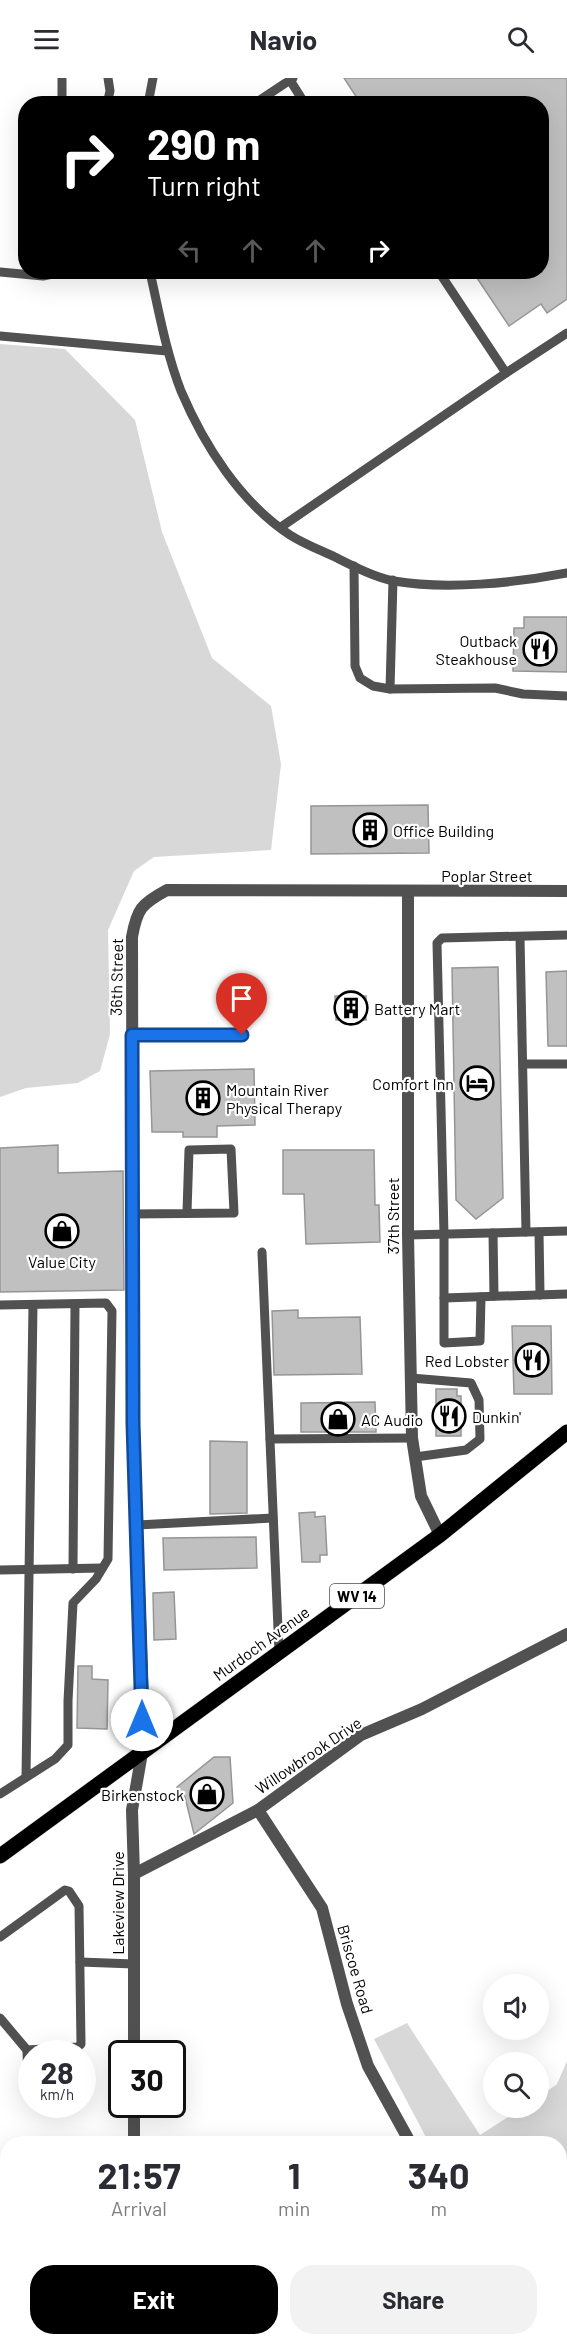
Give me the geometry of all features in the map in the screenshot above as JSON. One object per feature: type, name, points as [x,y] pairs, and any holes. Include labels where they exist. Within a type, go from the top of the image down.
[{"type":"main road","name":"Murdoch Avenue","points":[[0,1856],[440,1535],[567,1432]]},
{"type":"street","name":"36th Street","points":[[142,1753],[143,1704],[133,1423],[132,937],[136,915],[150,899],[167,890],[408,891]]},
{"type":"street","name":"Poplar Street","points":[[408,891],[567,891]]},
{"type":"street","name":"37th Street","points":[[408,891],[408,1235],[412,1438],[421,1496],[440,1535]]},
{"type":"street","name":"Willowbrook Drive","points":[[134,1874],[258,1810],[361,1735],[422,1709],[567,1634]]},
{"type":"street","name":"Lakeview Drive","points":[[134,2040],[132,1810],[142,1753]]},
{"type":"street","name":"Briscoe Road","points":[[258,1810],[322,1908],[347,2004],[368,2066],[407,2136]]},
{"type":"street","points":[[134,2118],[134,2136]]},
{"type":"lane","points":[[62,96],[63,78]]},
{"type":"lane","points":[[108,78],[109,96]]},
{"type":"lane","points":[[150,96],[153,78]]},
{"type":"lane","points":[[266,96],[291,79],[301,96]]},
{"type":"lane","points":[[0,272],[18,274]]},
{"type":"lane","points":[[152,279],[167,351],[200,429],[224,467],[252,502],[290,535],[354,566],[393,580],[436,585],[531,580],[567,573]]},
{"type":"lane","points":[[443,279],[506,373]]},
{"type":"lane","points":[[281,527],[567,333]]},
{"type":"lane","points":[[0,336],[167,351]]},
{"type":"lane","points":[[354,566],[355,666],[360,678],[373,686],[390,689],[495,688],[523,694],[567,696]]},
{"type":"lane","points":[[390,689],[393,580]]},
{"type":"lane","points":[[481,1297],[480,1341],[444,1343],[444,1234],[437,943],[442,938],[567,935]]},
{"type":"lane","points":[[520,937],[526,1232]]},
{"type":"lane","points":[[132,1035],[242,1035]]},
{"type":"lane","points":[[522,1064],[567,1064]]},
{"type":"lane","points":[[132,1214],[234,1213],[231,1149],[189,1150],[187,1212]]},
{"type":"lane","points":[[408,1235],[567,1231]]},
{"type":"lane","points":[[539,1232],[540,1295]]},
{"type":"lane","points":[[493,1233],[494,1296]]},
{"type":"lane","points":[[262,1252],[279,1652]]},
{"type":"lane","points":[[444,1298],[567,1294]]},
{"type":"lane","points":[[0,1305],[106,1303],[112,1311],[108,1559],[96,1579],[73,1603],[68,1745],[55,1759],[0,1794]]},
{"type":"lane","points":[[74,1569],[75,1304]]},
{"type":"lane","points":[[26,1777],[31,1571],[33,1305]]},
{"type":"lane","points":[[411,1378],[471,1383],[479,1400],[480,1439],[466,1450],[415,1457]]},
{"type":"lane","points":[[270,1439],[412,1438]]},
{"type":"lane","points":[[137,1525],[273,1518]]},
{"type":"lane","points":[[0,1570],[102,1568]]},
{"type":"lane","points":[[0,1937],[65,1890],[69,1891],[79,1906],[81,2040]]},
{"type":"lane","points":[[80,1962],[134,1964]]},
{"type":"lane","points":[[0,2018],[19,2040]]},
{"type":"shaded area","points":[[0,344],[65,349],[135,420],[162,532],[212,658],[271,706],[281,764],[271,850],[154,857],[134,871],[108,930],[110,1034],[100,1071],[78,1083],[26,1088],[0,1097]]},
{"type":"shaded area","points":[[407,2023],[480,2135],[506,2118],[549,2118],[549,2090],[557,2084],[567,2061],[567,2136],[425,2136],[374,2039]]},
{"type":"building","points":[[344,78],[567,78],[567,299],[547,313],[541,304],[509,326],[478,279],[549,279],[549,96],[356,96]]},
{"type":"building","name":"Outback Steakhouse","points":[[524,617],[567,617],[567,672],[513,671],[514,628],[524,628]]},
{"type":"building","name":"Office Building","points":[[428,805],[429,853],[311,854],[311,806]]},
{"type":"building","name":"Comfort Inn","points":[[498,967],[503,1198],[476,1219],[456,1200],[452,968]]},
{"type":"building","points":[[567,971],[567,1046],[548,1046],[546,972]]},
{"type":"building","name":"Battery Mart","points":[[335,996],[366,996],[366,1020],[336,1020]]},
{"type":"building","name":"Mountain River Physical Therapy","points":[[254,1069],[255,1125],[217,1126],[217,1137],[183,1137],[183,1132],[152,1132],[150,1071]]},
{"type":"building","name":"Value City","points":[[58,1145],[58,1173],[123,1171],[124,1290],[0,1292],[0,1148]]},
{"type":"building","points":[[283,1150],[374,1150],[375,1205],[379,1205],[380,1242],[306,1244],[304,1194],[283,1194]]},
{"type":"building","points":[[298,1310],[298,1318],[360,1317],[362,1374],[274,1375],[272,1311]]},
{"type":"building","name":"Red Lobster","points":[[512,1326],[551,1326],[552,1394],[514,1394]]},
{"type":"building","name":"Dunkin'","points":[[436,1389],[457,1389],[457,1396],[461,1396],[461,1436],[436,1436]]},
{"type":"building","name":"AC Audio","points":[[375,1402],[376,1432],[301,1432],[301,1403]]},
{"type":"building","points":[[210,1441],[247,1442],[247,1513],[210,1514]]},
{"type":"building","points":[[315,1512],[315,1517],[325,1516],[327,1555],[320,1555],[320,1562],[302,1562],[299,1513]]},
{"type":"building","points":[[256,1537],[257,1568],[164,1570],[163,1538]]},
{"type":"building","points":[[174,1592],[176,1639],[154,1640],[153,1593]]},
{"type":"building","points":[[78,1666],[92,1666],[92,1679],[108,1680],[107,1729],[77,1728]]},
{"type":"building","name":"Birkenstock","points":[[214,1757],[230,1757],[233,1803],[194,1834],[185,1797],[177,1787]]},
{"type":"place","name":"Outback Steakhouse","points":[[540,649]]},
{"type":"place","name":"Office Building","points":[[370,830]]},
{"type":"place","name":"Battery Mart","points":[[351,1008]]},
{"type":"place","name":"Comfort Inn","points":[[477,1083]]},
{"type":"place","name":"Mountain River Physical Therapy","points":[[203,1098]]},
{"type":"place","name":"Value City","points":[[62,1231]]},
{"type":"place","name":"Red Lobster","points":[[532,1360]]},
{"type":"place","name":"Dunkin'","points":[[449,1416]]},
{"type":"place","name":"AC Audio","points":[[338,1419]]},
{"type":"place","name":"Birkenstock","points":[[207,1794]]},
{"type":"route","points":[[142,1720],[133,1423],[132,1035],[242,1035]]}]
